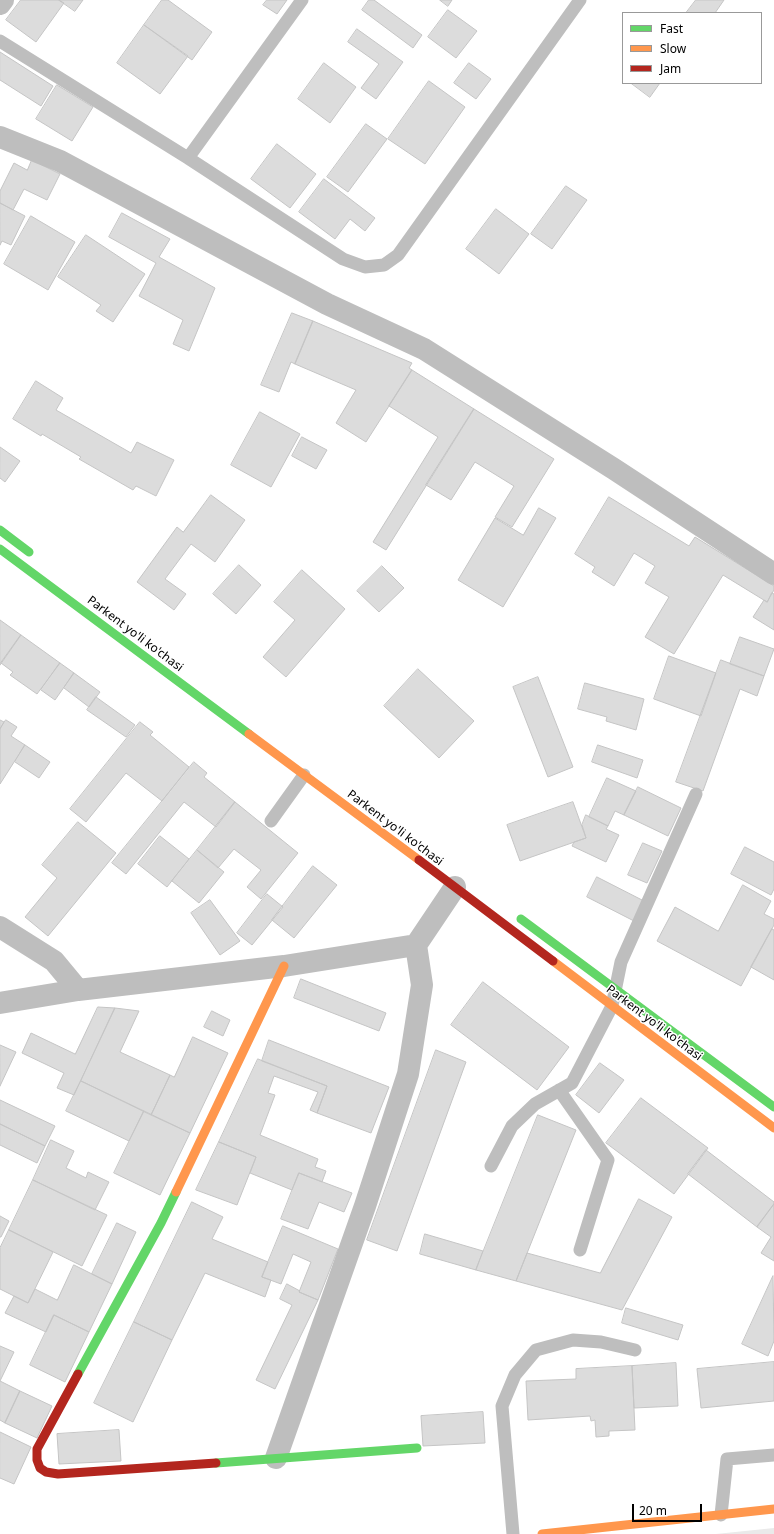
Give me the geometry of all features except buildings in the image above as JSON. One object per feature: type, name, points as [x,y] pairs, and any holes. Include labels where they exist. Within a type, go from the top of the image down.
[{"type":"main road","points":[[0,530],[38,559]]},
{"type":"main road","name":"Parkent yo'li ko'chasi","points":[[0,548],[455,887],[774,1128]]},
{"type":"main road","name":"Parkent yo'li ko'chasi","points":[[513,912],[774,1107]]},
{"type":"main road","points":[[284,966],[161,1223],[37,1449],[36,1459],[39,1468],[47,1474],[58,1474],[416,1448]]},
{"type":"main road","points":[[542,1534],[774,1509]]},
{"type":"street","points":[[0,4],[3,0]]},
{"type":"street","points":[[0,137],[60,161],[327,304],[424,349],[614,469],[774,574]]},
{"type":"street","points":[[276,1458],[365,1206],[408,1074],[422,985],[416,945],[455,887]]},
{"type":"street","points":[[0,927],[54,961],[78,990]]},
{"type":"street","points":[[0,1003],[78,990],[284,966],[416,945]]},
{"type":"lane","points":[[188,158],[302,0]]},
{"type":"lane","points":[[0,40],[188,158],[343,259],[365,267],[384,265],[398,255],[580,0]]},
{"type":"lane","points":[[271,821],[304,775]]},
{"type":"lane","points":[[491,1166],[512,1126],[535,1104],[572,1083],[612,1006],[621,962],[696,794]]},
{"type":"lane","points":[[559,1090],[608,1160],[580,1250]]},
{"type":"lane","points":[[513,1534],[502,1406],[515,1375],[536,1350],[573,1340],[601,1342],[635,1350]]},
{"type":"lane","points":[[721,1515],[727,1459],[774,1456]]},
{"type":"shaded area","points":[[774,1528],[774,1534],[716,1534]]},
{"type":"traffic: fast","points":[[0,530],[29,552]]},
{"type":"traffic: fast","points":[[0,549],[249,734]]},
{"type":"traffic: fast","points":[[521,919],[774,1107]]},
{"type":"traffic: fast","points":[[78,1374],[161,1223],[176,1192]]},
{"type":"traffic: fast","points":[[216,1463],[417,1448]]},
{"type":"traffic: slow","points":[[249,734],[419,860]]},
{"type":"traffic: slow","points":[[553,961],[774,1128]]},
{"type":"traffic: slow","points":[[176,1192],[284,966]]},
{"type":"traffic: slow","points":[[542,1534],[774,1509]]},
{"type":"traffic: jam","points":[[419,860],[553,961]]},
{"type":"traffic: jam","points":[[78,1374],[37,1449],[37,1460],[40,1468],[46,1472],[58,1474],[216,1463]]}]
